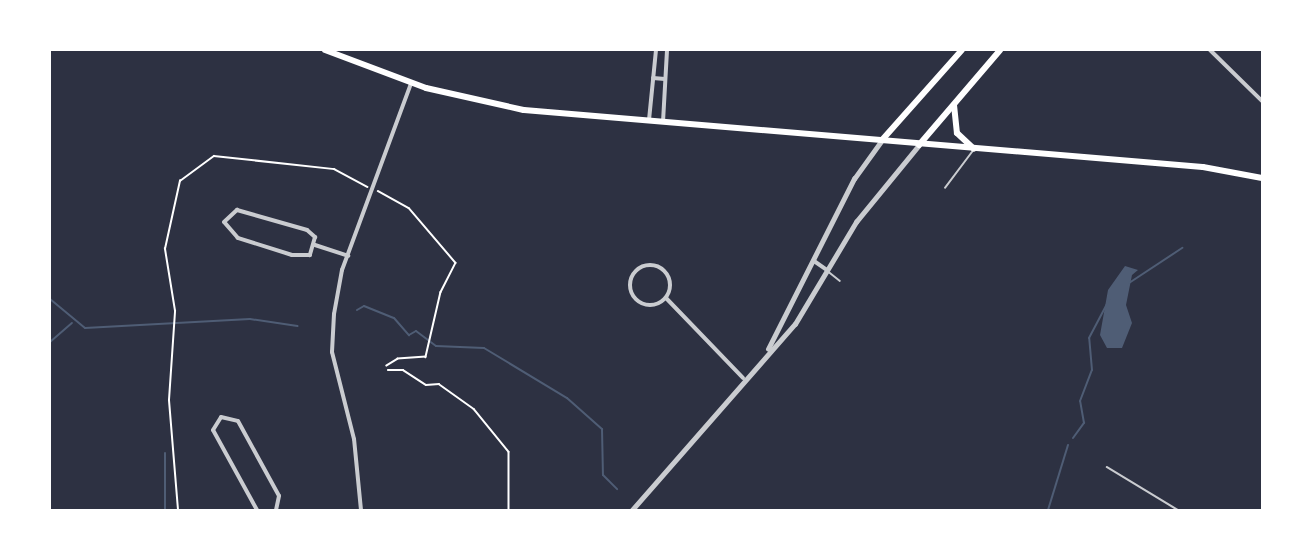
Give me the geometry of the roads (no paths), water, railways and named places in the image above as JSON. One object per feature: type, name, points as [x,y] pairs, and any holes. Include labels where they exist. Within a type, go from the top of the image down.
[{"type":"main road","points":[[325,50],[411,83],[524,110],[919,145],[1203,167],[1263,178]]},
{"type":"main road","points":[[882,140],[962,50]]},
{"type":"main road","points":[[919,145],[1000,50]]},
{"type":"main road","points":[[954,104],[957,133],[975,149]]},
{"type":"street","points":[[649,122],[656,50]]},
{"type":"street","points":[[663,123],[667,50]]},
{"type":"street","points":[[1210,50],[1263,101]]},
{"type":"street","points":[[653,78],[665,79]]},
{"type":"street","points":[[361,510],[354,439],[332,352],[334,314],[348,256],[411,83]]},
{"type":"street","points":[[761,359],[814,261],[854,179],[882,140]]},
{"type":"street","points":[[632,510],[743,378],[795,324],[856,222],[919,145]]},
{"type":"street","points":[[315,245],[310,255],[292,255],[238,238],[224,222],[230,212],[248,212],[307,230],[315,245],[348,256]]},
{"type":"street","points":[[814,261],[827,270]]},
{"type":"street","points":[[649,265],[661,268],[669,279],[666,298],[655,305],[637,300],[630,289],[633,276],[649,265]]},
{"type":"street","points":[[666,298],[743,378]]},
{"type":"street","points":[[257,510],[213,430],[220,417],[238,421],[279,496],[276,510]]},
{"type":"lane","points":[[945,188],[975,149]]},
{"type":"lane","points":[[827,270],[840,282]]},
{"type":"lane","points":[[1107,468],[1178,510]]},
{"type":"water","points":[[1125,266],[1138,270],[1132,275],[1126,305],[1132,323],[1122,348],[1107,348],[1100,335],[1108,290]]},
{"type":"waterway","points":[[1129,283],[1182,248]]},
{"type":"waterway","points":[[50,299],[85,328],[250,319],[297,326]]},
{"type":"waterway","points":[[1073,438],[1084,423],[1080,401],[1092,370],[1089,338],[1109,300]]},
{"type":"waterway","points":[[357,310],[364,306],[394,318],[409,335],[416,331],[436,346],[484,348],[567,398],[602,429],[603,475],[617,489]]},
{"type":"waterway","points":[[50,342],[72,323]]},
{"type":"waterway","points":[[1048,510],[1068,445]]},
{"type":"waterway","points":[[165,453],[165,510]]}]
